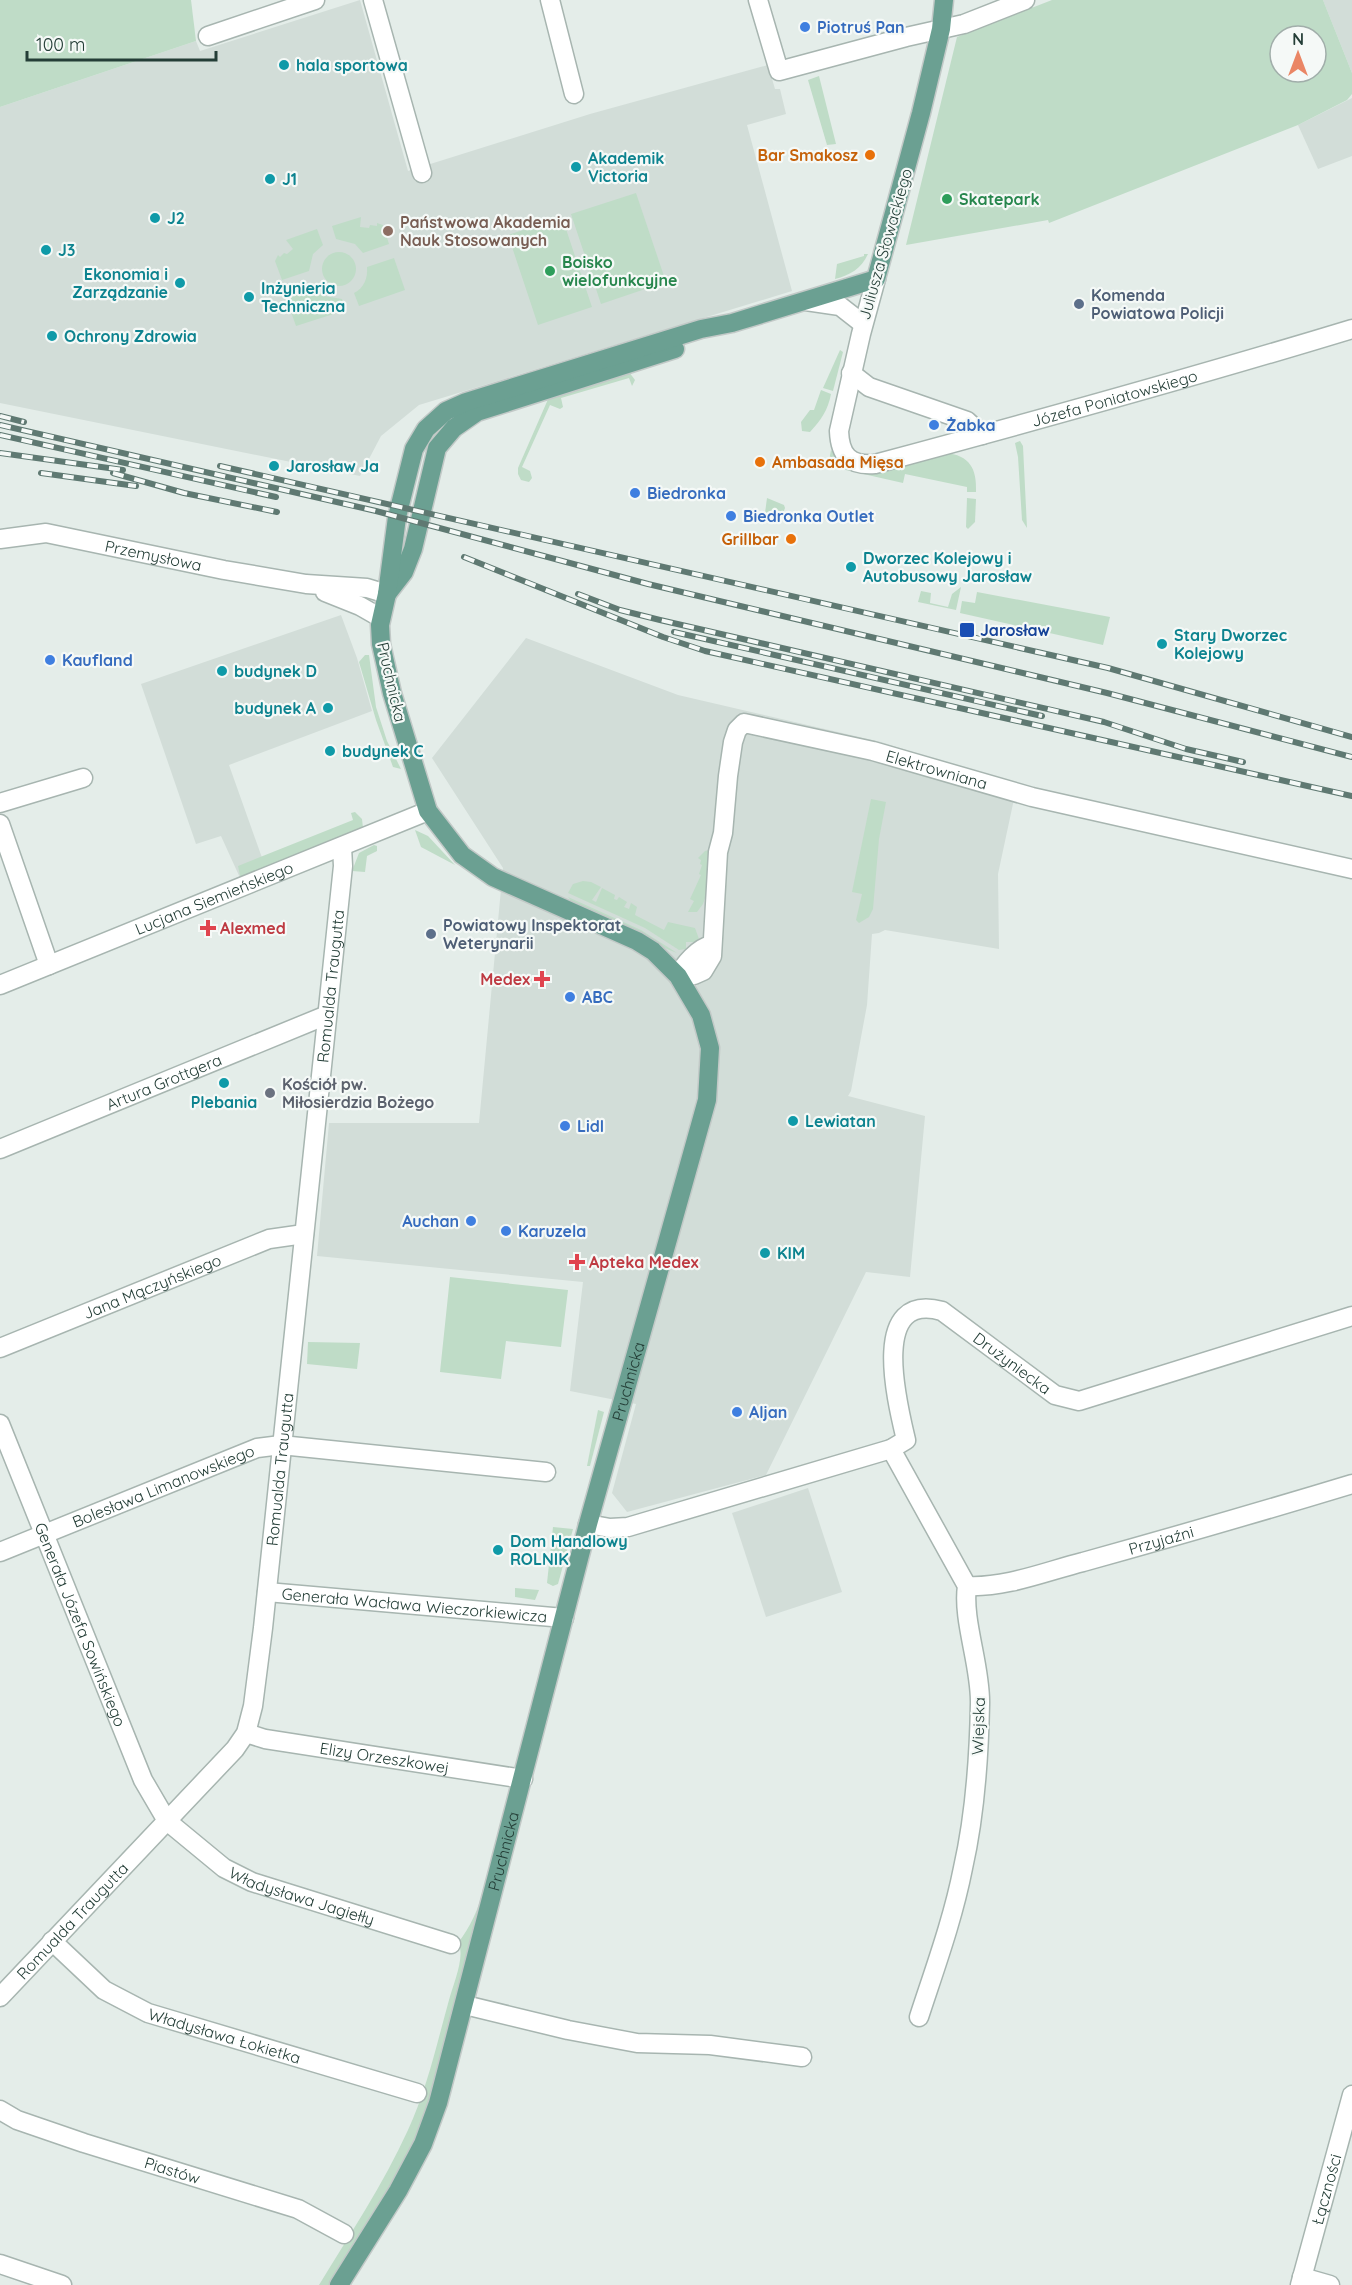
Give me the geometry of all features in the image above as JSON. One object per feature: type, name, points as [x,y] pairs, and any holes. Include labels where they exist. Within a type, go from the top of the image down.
[{"type":"main road","name":"Juliusza Słowackiego","points":[[876,279],[921,113],[941,28],[944,0]]},
{"type":"main road","name":"Pruchnicka","points":[[339,2285],[398,2191],[423,2144],[438,2103],[588,1524],[707,1100],[710,1048],[701,1015],[678,976],[653,951],[637,940],[493,877],[462,855],[428,811],[392,693],[381,644],[381,618],[387,594],[397,517],[414,449],[426,429],[446,411],[491,393],[876,279]]},
{"type":"street","points":[[208,36],[315,0]]},
{"type":"street","points":[[373,0],[422,173]]},
{"type":"street","points":[[550,0],[574,94]]},
{"type":"street","points":[[758,0],[779,71],[964,24],[1025,0]]},
{"type":"street","name":"Juliusza Słowackiego","points":[[875,464],[863,465],[844,454],[839,445],[838,430],[876,279]]},
{"type":"street","name":"Pruchnicka","points":[[806,301],[824,306],[840,306],[863,324]]},
{"type":"street","name":"Józefa Poniatowskiego","points":[[875,464],[1236,365],[1352,329]]},
{"type":"street","points":[[851,373],[869,387],[968,422],[982,435]]},
{"type":"street","name":"Przemysłowa","points":[[0,539],[46,533],[224,570],[306,584]]},
{"type":"street","points":[[306,584],[367,588],[387,594]]},
{"type":"street","points":[[306,584],[360,606],[381,618]]},
{"type":"street","name":"Elektrowniana","points":[[678,976],[694,975],[703,970],[712,956],[718,852],[723,833],[733,742],[737,730],[744,723],[873,751],[1032,797],[1352,869]]},
{"type":"street","points":[[0,803],[83,778]]},
{"type":"street","name":"Lucjana Siemieńskiego","points":[[0,984],[428,811]]},
{"type":"street","points":[[0,824],[49,965]]},
{"type":"street","name":"Romualda Traugutta","points":[[0,1997],[235,1749],[246,1733],[253,1706],[267,1592],[343,866],[342,847]]},
{"type":"street","name":"Artura Grottgera","points":[[0,1149],[327,1016]]},
{"type":"street","name":"Jana Mączyńskiego","points":[[0,1348],[269,1239],[304,1234]]},
{"type":"street","name":"Drużyniecka","points":[[898,1444],[898,1406],[892,1355],[898,1323],[904,1316],[928,1307],[942,1311],[1055,1395],[1079,1401],[1352,1316]]},
{"type":"street","name":"Generała Józefa Sowińskiego","points":[[0,1424],[143,1780],[167,1821]]},
{"type":"street","points":[[588,1524],[610,1528],[628,1527],[898,1444]]},
{"type":"street","name":"Wiejska","points":[[898,1444],[967,1586],[965,1598],[976,1660],[980,1702],[974,1798],[964,1867],[952,1915],[919,2017]]},
{"type":"street","name":"Bolesława Limanowskiego","points":[[0,1552],[257,1448],[281,1445],[546,1472]]},
{"type":"street","name":"Przyjaźni","points":[[967,1586],[980,1587],[1016,1580],[1175,1537],[1352,1484]]},
{"type":"street","name":"Generała Wacława Wieczorkiewicza","points":[[267,1592],[564,1618]]},
{"type":"street","name":"Elizy Orzeszkowej","points":[[246,1733],[265,1739],[523,1779]]},
{"type":"street","name":"Władysława Jagiełły","points":[[167,1821],[224,1868],[252,1882],[451,1944]]},
{"type":"street","name":"Władysława Łokietka","points":[[52,1941],[104,1990],[148,2013],[417,2093]]},
{"type":"street","points":[[465,2005],[568,2030],[637,2043],[710,2044],[802,2057]]},
{"type":"street","name":"Łączności","points":[[1301,2281],[1352,2095]]},
{"type":"street","name":"Piastów","points":[[0,2110],[17,2120],[84,2143],[298,2209],[344,2234]]},
{"type":"street","points":[[0,2264],[54,2284]]},
{"type":"street","points":[[1301,2281],[1330,2285]]},
{"type":"shaded area","name":"Państwowa Akademia Nauk Stosowanych","points":[[360,0],[408,171],[590,114],[768,65],[775,89],[780,89],[786,114],[747,125],[792,291],[419,405],[381,436],[360,476],[0,403],[0,107],[196,41],[200,51]]},
{"type":"shaded area","points":[[1323,0],[1352,0],[1352,73]]},
{"type":"shaded area","points":[[1352,98],[1352,156],[1318,169],[1298,125]]},
{"type":"shaded area","points":[[341,615],[357,658],[372,711],[229,765],[266,869],[241,880],[221,836],[196,844],[141,684]]},
{"type":"shaded area","points":[[526,638],[678,695],[881,742],[1017,785],[998,874],[999,949],[885,930],[872,934],[867,1005],[851,1091],[848,1096],[925,1116],[910,1277],[866,1272],[766,1475],[627,1512],[612,1493],[636,1404],[570,1391],[583,1282],[317,1256],[329,1123],[479,1123],[503,868],[432,758]]},
{"type":"shaded area","points":[[808,1488],[842,1592],[766,1617],[732,1513]]},
{"type":"green space","points":[[0,0],[191,0],[196,41],[0,107]]},
{"type":"green space","points":[[1052,0],[1323,0],[1352,73],[1352,94],[1347,100],[1298,125],[1049,223],[1048,220],[906,245],[957,37]]},
{"type":"green space","points":[[819,76],[836,144],[827,145],[808,80]]},
{"type":"green space","points":[[636,193],[666,282],[601,304],[571,214]]},
{"type":"green space","points":[[361,217],[360,227],[369,228],[370,225],[377,226],[377,223],[383,225],[389,244],[363,253],[355,244],[336,239],[332,226]]},
{"type":"green space","name":"Boisko wielofunkcyjne","points":[[562,217],[592,307],[538,325],[508,235]]},
{"type":"green space","points":[[317,229],[323,245],[313,254],[309,271],[282,280],[275,261],[278,255],[280,257],[293,249],[286,240]]},
{"type":"green space","points":[[339,252],[351,257],[356,269],[351,281],[339,286],[327,281],[322,269],[327,257]]},
{"type":"green space","points":[[868,254],[858,267],[835,279],[837,264],[864,256]]},
{"type":"green space","points":[[394,258],[405,290],[359,306],[354,293],[365,282],[367,267]]},
{"type":"green space","points":[[313,285],[324,296],[342,299],[346,310],[296,326],[285,295]]},
{"type":"green space","points":[[840,350],[843,352],[833,391],[823,388]]},
{"type":"green space","points":[[629,372],[635,380],[632,386],[629,378],[561,398],[563,407],[560,409],[550,405],[522,467],[530,471],[532,478],[529,482],[521,480],[518,468],[549,397]]},
{"type":"green space","points":[[821,390],[831,394],[826,410],[810,432],[802,431],[801,422],[810,410],[814,410]]},
{"type":"green space","points":[[1020,441],[1023,446],[1027,528],[1022,520],[1015,443]]},
{"type":"green space","points":[[831,450],[842,464],[954,454],[966,460],[973,470],[976,492],[967,492],[967,487],[905,474],[903,483],[828,466]]},
{"type":"green space","points":[[767,498],[784,505],[782,516],[765,513]]},
{"type":"green space","points":[[967,498],[976,499],[975,522],[968,529],[966,527]]},
{"type":"green space","points":[[961,587],[956,610],[918,602],[921,591],[931,593],[930,603],[948,607],[952,594]]},
{"type":"green space","points":[[977,592],[1110,617],[1103,645],[960,613],[962,601],[975,603]]},
{"type":"green space","points":[[365,655],[369,655],[376,707],[387,741],[401,769],[393,767],[376,720],[359,662]]},
{"type":"green space","points":[[871,799],[886,802],[879,839],[873,909],[869,917],[859,923],[856,920],[862,894],[852,892]]},
{"type":"green space","points":[[355,812],[362,819],[363,828],[241,880],[238,866],[353,820],[351,813]]},
{"type":"green space","points":[[415,830],[428,836],[455,865],[421,847]]},
{"type":"green space","points":[[374,845],[377,846],[377,851],[367,856],[365,872],[352,871],[359,853]]},
{"type":"green space","points":[[712,849],[709,895],[706,895],[697,912],[688,912],[694,901],[690,899],[701,875],[699,874],[702,865],[698,858],[705,851]]},
{"type":"green space","points":[[583,881],[601,887],[592,900],[596,902],[602,888],[615,895],[614,899],[617,900],[619,897],[627,902],[624,907],[629,909],[631,903],[637,907],[635,915],[664,930],[668,922],[695,928],[699,939],[694,946],[693,942],[686,942],[686,949],[679,950],[645,928],[568,893],[573,884]]},
{"type":"green space","points":[[568,897],[641,930],[677,953],[573,903]]},
{"type":"green space","points":[[450,1277],[568,1290],[561,1347],[506,1341],[501,1379],[440,1372]]},
{"type":"green space","points":[[308,1342],[360,1343],[357,1369],[307,1364]]},
{"type":"green space","points":[[598,1410],[604,1412],[590,1466],[587,1466]]},
{"type":"green space","points":[[553,1527],[573,1529],[558,1584],[553,1586],[547,1583]]},
{"type":"green space","points":[[515,1588],[539,1590],[535,1600],[515,1597]]},
{"type":"green space","points":[[483,1889],[486,1892],[432,2099],[408,2159],[331,2285],[319,2285],[377,2190],[415,2114],[458,1970],[461,1955],[458,1943],[473,1918]]},
{"type":"railway","points":[[0,416],[24,422]]},
{"type":"railway","points":[[0,425],[376,511],[648,584],[1107,693],[1352,757]]},
{"type":"railway","points":[[0,435],[276,497]]},
{"type":"railway","points":[[0,453],[123,470]]},
{"type":"railway","points":[[220,466],[1108,668],[1352,737]]},
{"type":"railway","points":[[41,473],[136,486]]},
{"type":"railway","points":[[113,473],[184,493],[277,512]]},
{"type":"railway","points":[[464,557],[663,637],[705,651],[1352,796]]},
{"type":"railway","points":[[578,594],[620,610],[1104,722],[1186,749],[1243,762]]},
{"type":"railway","points":[[674,632],[1042,716]]},
{"type":"place","name":"Piotruś Pan","points":[[805,27]]},
{"type":"place","name":"hala sportowa","points":[[284,65]]},
{"type":"place","name":"Bar Smakosz","points":[[870,155]]},
{"type":"place","name":"Akademik Victoria","points":[[576,167]]},
{"type":"place","name":"J1","points":[[270,179]]},
{"type":"place","name":"Skatepark","points":[[947,199]]},
{"type":"place","name":"J2","points":[[155,218]]},
{"type":"place","name":"Państwowa Akademia Nauk Stosowanych","points":[[388,231]]},
{"type":"place","name":"J3","points":[[46,250]]},
{"type":"place","name":"Boisko wielofunkcyjne","points":[[550,271]]},
{"type":"place","name":"Ekonomia i Zarządzanie","points":[[180,283]]},
{"type":"place","name":"Inżynieria Techniczna","points":[[249,297]]},
{"type":"place","name":"Komenda Powiatowa Policji","points":[[1079,304]]},
{"type":"place","name":"Ochrony Zdrowia","points":[[52,336]]},
{"type":"place","name":"Żabka","points":[[934,425]]},
{"type":"place","name":"Ambasada Mięsa","points":[[760,462]]},
{"type":"place","name":"Jarosław Ja","points":[[274,466]]},
{"type":"place","name":"Biedronka","points":[[635,493]]},
{"type":"place","name":"Biedronka Outlet","points":[[731,516]]},
{"type":"place","name":"Grillbar","points":[[791,539]]},
{"type":"place","name":"Dworzec Kolejowy i Autobusowy Jarosław","points":[[851,567]]},
{"type":"place","name":"Jarosław","points":[[967,630]]},
{"type":"place","name":"Stary Dworzec Kolejowy","points":[[1162,644]]},
{"type":"place","name":"Kaufland","points":[[50,660]]},
{"type":"place","name":"budynek D","points":[[222,671]]},
{"type":"place","name":"budynek A","points":[[328,708]]},
{"type":"place","name":"budynek C","points":[[330,751]]},
{"type":"place","name":"Alexmed","points":[[208,928]]},
{"type":"place","name":"Powiatowy Inspektorat Weterynarii","points":[[431,934]]},
{"type":"place","name":"Medex","points":[[542,979]]},
{"type":"place","name":"ABC","points":[[570,997]]},
{"type":"place","name":"Plebania","points":[[224,1083]]},
{"type":"place","name":"Kościół pw. Miłosierdzia Bożego","points":[[270,1093]]},
{"type":"place","name":"Lewiatan","points":[[793,1121]]},
{"type":"place","name":"Lidl","points":[[565,1126]]},
{"type":"place","name":"Auchan","points":[[471,1221]]},
{"type":"place","name":"Karuzela","points":[[506,1231]]},
{"type":"place","name":"KIM","points":[[765,1253]]},
{"type":"place","name":"Apteka Medex","points":[[577,1262]]},
{"type":"place","name":"Aljan","points":[[737,1412]]},
{"type":"place","name":"Dom Handlowy ROLNIK","points":[[498,1550]]}]
